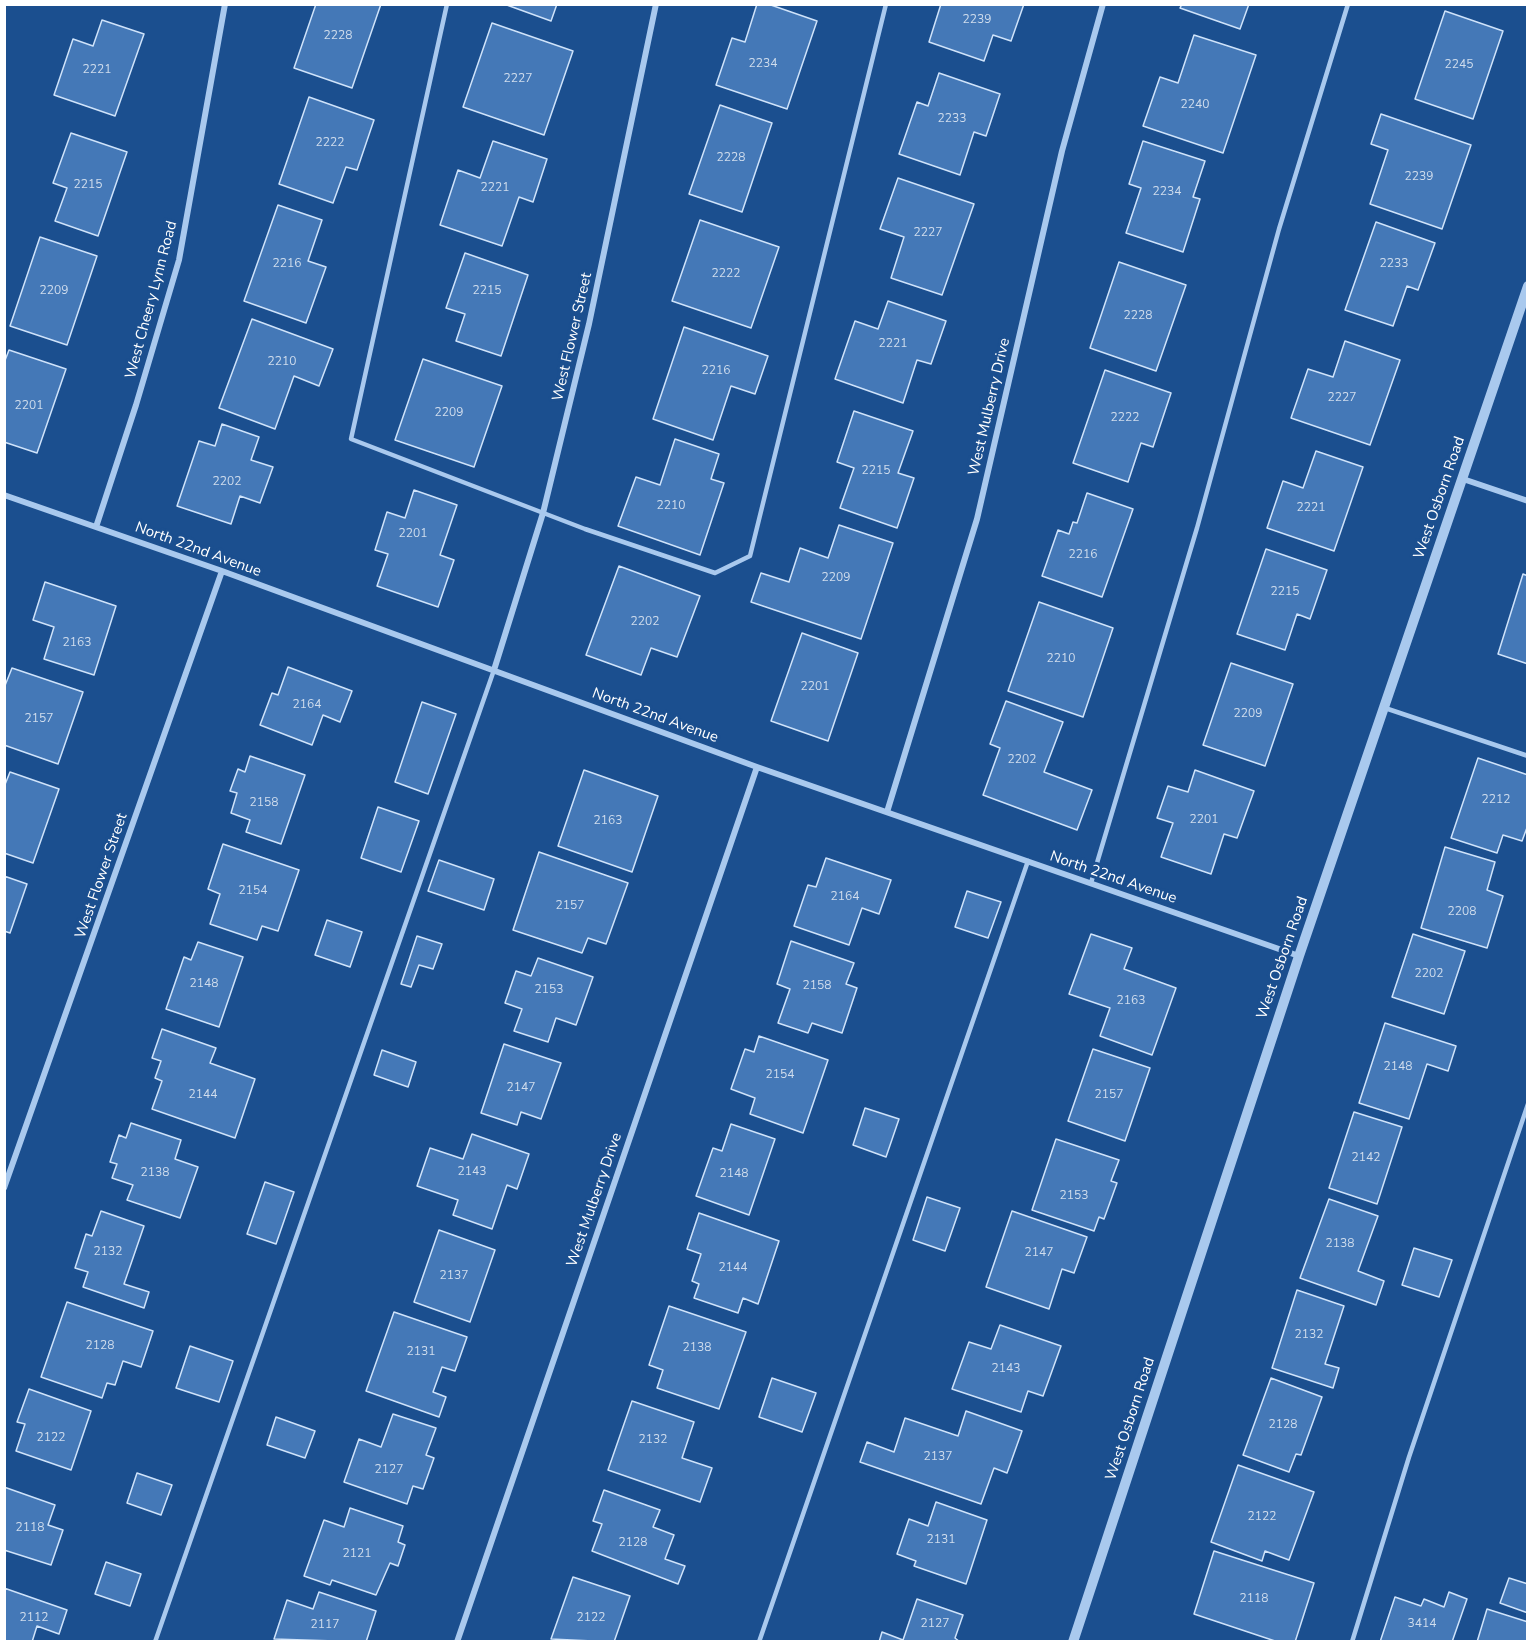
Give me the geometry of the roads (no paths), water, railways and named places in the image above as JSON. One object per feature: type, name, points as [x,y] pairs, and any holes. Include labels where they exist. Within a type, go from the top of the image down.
[{"type":"street","name":"West Cheery Lynn Road","points":[[96,526],[136,405],[179,260],[225,4]]},
{"type":"street","name":"West Flower Street","points":[[494,670],[543,513],[589,324],[656,4]]},
{"type":"street","name":"West Mulberry Drive","points":[[887,812],[977,519],[1062,151],[1104,4]]},
{"type":"street","name":"West Osborn Road","points":[[1073,1641],[1299,956],[1527,286]]},
{"type":"street","points":[[1463,479],[1527,501]]},
{"type":"street","name":"North 22nd Avenue","points":[[4,495],[222,571],[757,767],[1299,956]]},
{"type":"street","name":"West Flower Street","points":[[4,1188],[222,571]]},
{"type":"street","name":"West Mulberry Drive","points":[[457,1641],[757,767]]},
{"type":"lane","points":[[447,4],[351,439],[543,513],[715,573],[750,556],[885,4]]},
{"type":"lane","points":[[1091,883],[1197,528],[1279,230],[1348,4]]},
{"type":"lane","points":[[155,1641],[494,670]]},
{"type":"lane","points":[[1384,708],[1527,756]]},
{"type":"lane","points":[[759,1641],[1028,861]]},
{"type":"lane","points":[[1352,1641],[1409,1457],[1527,1104]]}]
